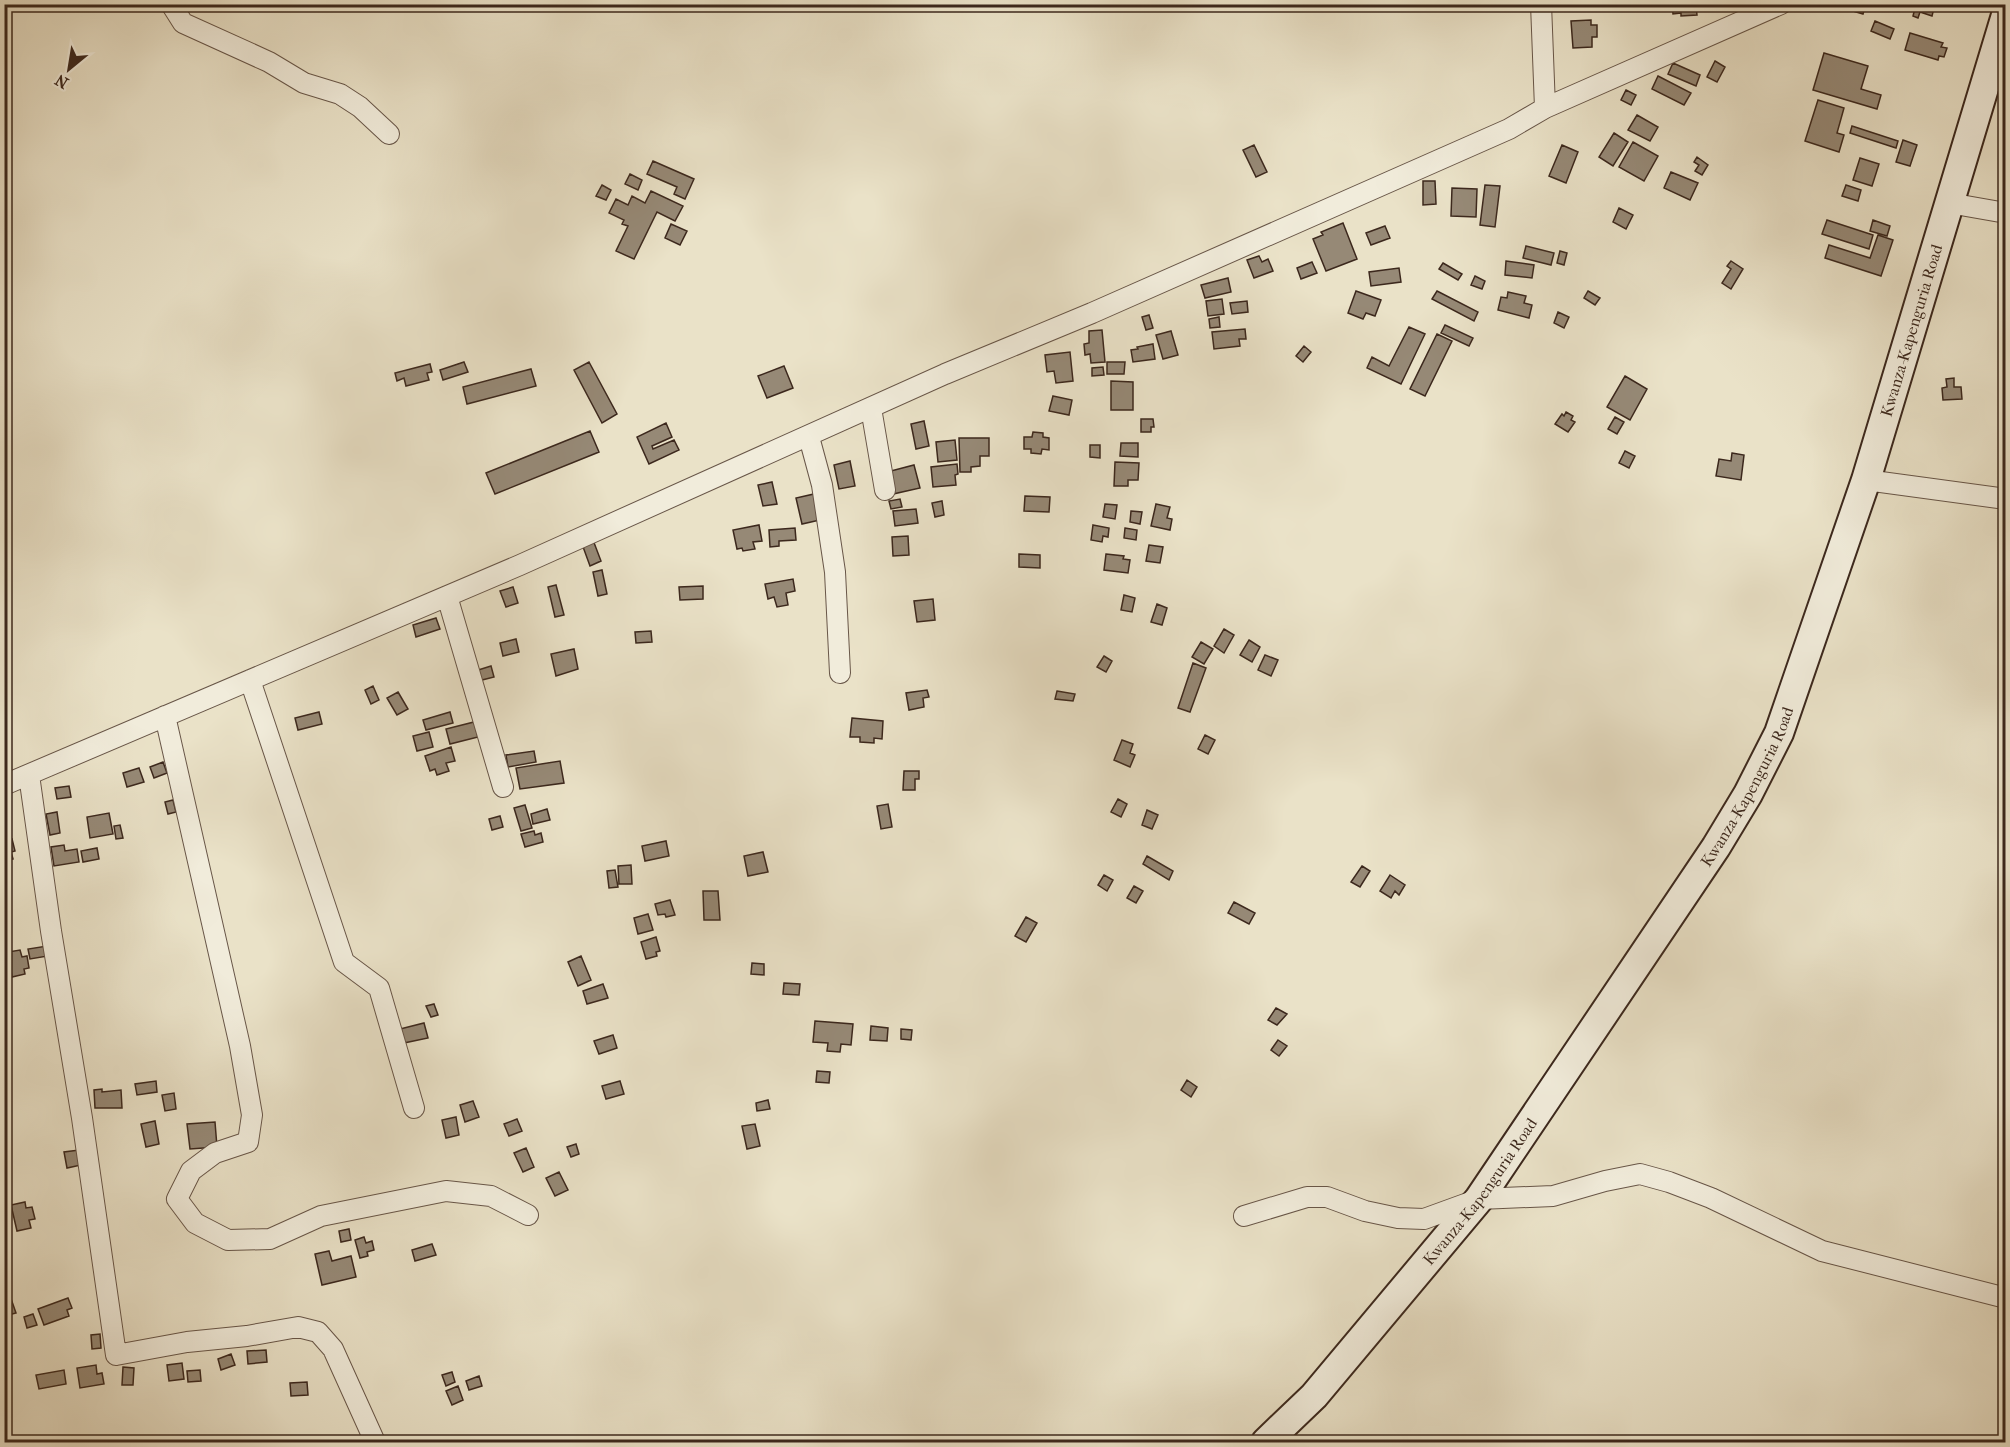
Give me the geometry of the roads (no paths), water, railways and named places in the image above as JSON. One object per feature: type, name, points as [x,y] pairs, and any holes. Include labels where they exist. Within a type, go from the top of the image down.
[{"type":"street","points":[[171,4],[183,23],[269,62],[304,83],[340,94],[360,107],[388,134]]},
{"type":"street","points":[[1541,4],[1545,108]]},
{"type":"street","points":[[4,785],[447,596],[809,437],[1509,129],[1545,108],[1781,4]]},
{"type":"street","name":"Kwanza-Kapenguria Road","points":[[1266,1443],[1314,1396],[1479,1199],[1716,848],[1748,794],[1779,733],[1866,480],[2006,15]]},
{"type":"street","points":[[1949,203],[2006,213]]},
{"type":"street","points":[[871,408],[885,490]]},
{"type":"street","points":[[809,437],[822,485],[835,572],[840,673]]},
{"type":"street","points":[[1866,480],[2006,499]]},
{"type":"street","points":[[447,596],[503,787]]},
{"type":"street","points":[[250,680],[344,962],[379,988],[414,1108]]},
{"type":"street","points":[[165,716],[240,1046],[252,1115],[248,1142],[215,1154],[191,1172],[177,1199],[195,1223],[228,1240],[270,1239],[321,1216],[446,1191],[491,1196],[528,1215]]},
{"type":"street","points":[[29,775],[116,1355],[188,1342],[248,1336],[297,1327],[318,1332],[333,1349],[375,1443]]},
{"type":"street","points":[[1244,1216],[1307,1197],[1327,1197],[1365,1211],[1398,1218],[1424,1219],[1479,1199],[1553,1196],[1640,1174],[1711,1198],[1822,1251],[2006,1299]]}]
